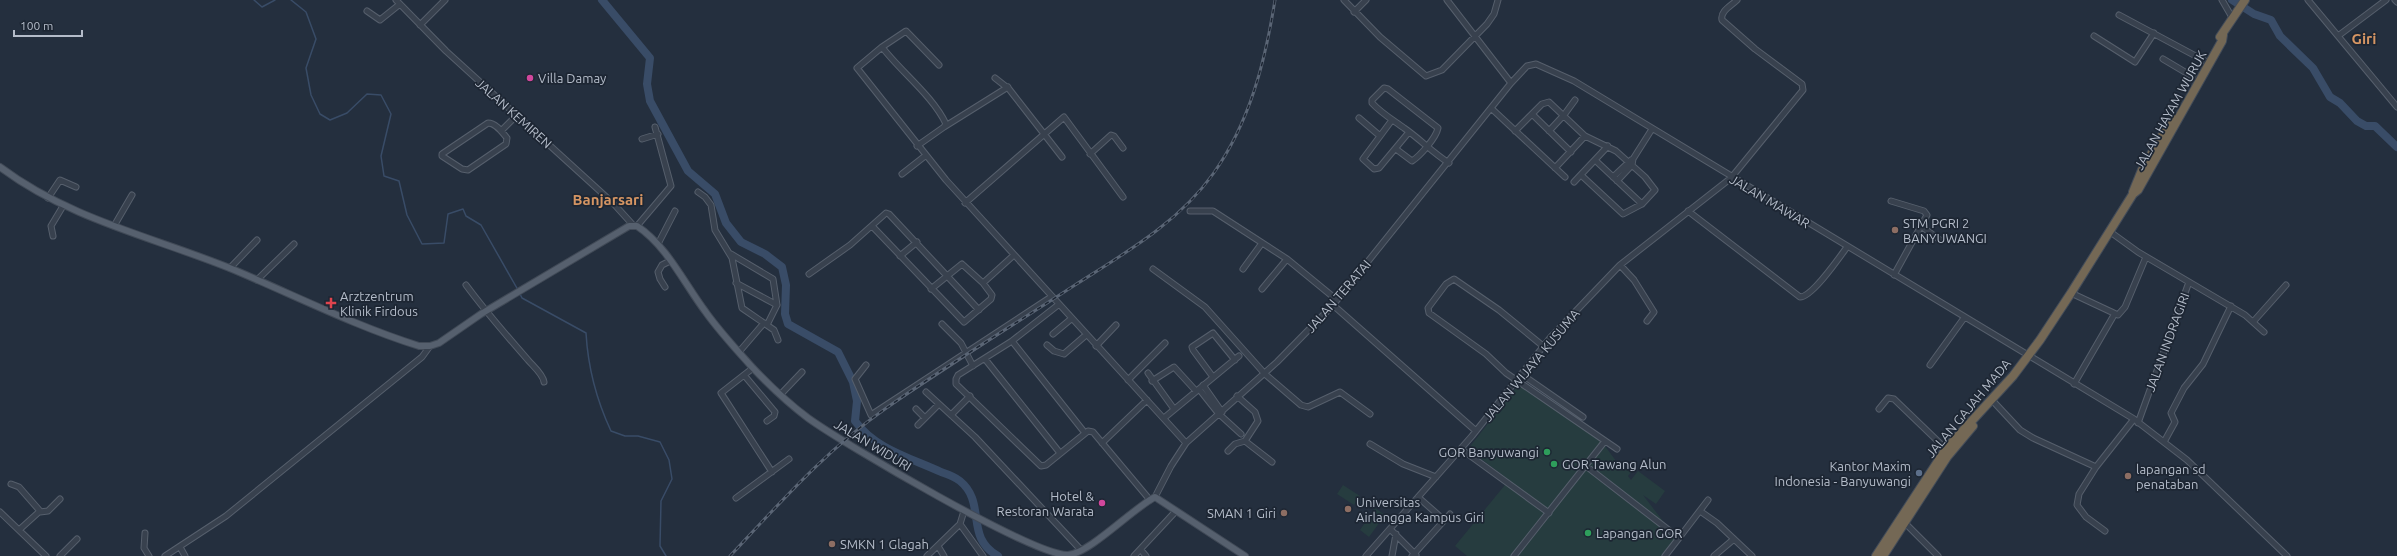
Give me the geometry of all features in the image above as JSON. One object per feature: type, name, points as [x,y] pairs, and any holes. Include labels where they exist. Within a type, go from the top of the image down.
[{"type":"highway","name":"JALAN HAYAM WURUK","points":[[2133,194],[2134,185],[2142,170],[2205,61],[2246,0]]},
{"type":"highway","name":"JALAN HAYAM WURUK","points":[[2029,356],[2142,182],[2222,41],[2223,35]]},
{"type":"highway","name":"JALAN GAJAH MADA","points":[[1876,556],[1946,449],[2025,368],[2029,356]]},
{"type":"highway","name":"JALAN GAJAH MADA","points":[[1993,401],[2029,356]]},
{"type":"highway","points":[[1883,556],[1955,447],[1993,401]]},
{"type":"main road","points":[[0,167],[63,206],[230,268],[419,346],[430,346],[443,341],[486,312],[635,226]]},
{"type":"main road","name":"JALAN WIDURI","points":[[635,226],[656,242],[666,263],[752,369],[781,394],[827,431],[980,520],[1044,551],[1068,556],[1081,550],[1153,499]]},
{"type":"main road","points":[[1153,499],[1176,511],[1245,556]]},
{"type":"street","points":[[420,25],[445,0]]},
{"type":"street","points":[[1344,0],[1354,12],[1419,72],[1426,76],[1442,70],[1494,14],[1498,0]]},
{"type":"street","points":[[1354,12],[1366,0]]},
{"type":"street","points":[[1447,0],[1512,83]]},
{"type":"street","name":"JALAN WIJAYA KUSUMA","points":[[1366,556],[1461,449],[1543,346],[1620,264],[1732,178],[1803,87],[1802,84],[1755,49],[1722,20],[1725,10],[1737,0]]},
{"type":"street","points":[[2222,0],[2234,17]]},
{"type":"street","points":[[2308,0],[2397,107]]},
{"type":"street","points":[[2338,36],[2387,0]]},
{"type":"street","points":[[367,11],[380,20],[398,2]]},
{"type":"street","name":"JALAN KEMIREN","points":[[398,2],[420,25],[613,203],[635,226]]},
{"type":"street","points":[[2119,15],[2205,61]]},
{"type":"street","points":[[939,65],[908,31],[903,32],[882,47],[858,65],[857,69],[925,156],[965,203],[1186,443]]},
{"type":"street","points":[[2094,36],[2135,62],[2154,33]]},
{"type":"street","points":[[882,47],[901,71],[914,80],[944,121],[944,127]]},
{"type":"street","points":[[2163,58],[2196,78]]},
{"type":"street","name":"JALAN MAWAR","points":[[1512,83],[1527,66],[1540,65],[1574,81],[1732,178],[2136,421],[2186,460],[2287,556]]},
{"type":"street","points":[[995,78],[1008,87],[1062,157]]},
{"type":"street","name":"JALAN TERATAI","points":[[1153,499],[1171,466],[1186,443],[1237,396],[1265,374],[1335,302],[1512,83]]},
{"type":"street","points":[[917,146],[944,127],[1008,87]]},
{"type":"street","points":[[1396,149],[1412,161],[1425,147],[1438,128],[1388,89],[1384,88],[1372,100],[1372,103],[1425,147],[1448,164]]},
{"type":"street","points":[[1549,130],[1564,116],[1575,100]]},
{"type":"street","points":[[1515,131],[1547,102],[1594,142],[1608,146],[1631,162],[1656,190],[1642,204],[1623,214],[1581,175]]},
{"type":"street","points":[[1492,109],[1565,177]]},
{"type":"street","points":[[1532,114],[1571,152]]},
{"type":"street","points":[[501,131],[517,115]]},
{"type":"street","points":[[965,203],[1043,133],[1064,117],[1068,120],[1090,154],[1123,197]]},
{"type":"street","points":[[1359,118],[1380,136]]},
{"type":"street","points":[[1392,120],[1364,156],[1365,162],[1377,169],[1409,133]]},
{"type":"street","points":[[488,123],[492,123],[501,131],[507,138],[508,142],[468,170],[459,168],[442,155],[488,123]]},
{"type":"street","points":[[635,226],[671,186],[655,127]]},
{"type":"street","points":[[1615,179],[1631,162],[1652,129]]},
{"type":"street","points":[[642,139],[658,134]]},
{"type":"street","points":[[1090,154],[1111,135],[1114,136],[1123,148]]},
{"type":"street","points":[[1555,168],[1586,136]]},
{"type":"street","points":[[1574,182],[1608,146]]},
{"type":"street","points":[[902,174],[925,156]]},
{"type":"street","points":[[1595,160],[1642,204]]},
{"type":"street","points":[[48,198],[60,180],[76,187]]},
{"type":"street","points":[[698,192],[705,197],[711,205],[715,230],[730,254],[742,308],[776,332],[778,340]]},
{"type":"street","points":[[114,226],[132,195]]},
{"type":"street","points":[[1891,200],[1926,212],[1926,216],[1921,226],[1894,275]]},
{"type":"street","points":[[54,236],[51,226],[63,206]]},
{"type":"street","points":[[1190,210],[1213,211],[1287,259],[1476,431]]},
{"type":"street","points":[[656,242],[675,211]]},
{"type":"street","points":[[1688,211],[1800,296],[1804,296],[1814,288],[1847,247]]},
{"type":"street","points":[[809,274],[873,227],[886,213],[890,214],[917,242],[979,310]]},
{"type":"street","points":[[1921,226],[1940,240]]},
{"type":"street","points":[[873,227],[931,289],[962,321],[965,321],[979,310],[992,297],[983,283],[962,264],[931,289]]},
{"type":"street","name":"JALAN INDRAGIRI","points":[[2105,531],[2086,517],[2076,505],[2079,494],[2096,467],[2136,421],[2188,282],[2138,252],[2109,231]]},
{"type":"street","points":[[230,268],[257,240]]},
{"type":"street","points":[[900,256],[917,242]]},
{"type":"street","points":[[1243,268],[1262,243]]},
{"type":"street","points":[[257,280],[294,244]]},
{"type":"street","points":[[730,254],[772,278],[777,305],[765,324],[739,352]]},
{"type":"street","points":[[983,283],[1014,255]]},
{"type":"street","points":[[2074,384],[2116,315],[2122,311],[2146,257]]},
{"type":"street","points":[[1262,289],[1287,259]]},
{"type":"street","points":[[665,287],[658,275],[666,263]]},
{"type":"street","points":[[1620,264],[1634,280],[1654,312],[1648,321]]},
{"type":"street","points":[[1153,269],[1205,307],[1265,374],[1305,407],[1320,403],[1340,392],[1370,414]]},
{"type":"street","points":[[1543,346],[1498,310],[1454,279],[1446,284],[1429,305],[1429,313],[1486,354],[1506,373],[1617,449]]},
{"type":"street","points":[[2188,282],[2231,306],[2264,332]]},
{"type":"street","points":[[736,283],[777,305]]},
{"type":"street","points":[[466,285],[486,312],[543,377],[544,382]]},
{"type":"street","points":[[2253,322],[2286,285]]},
{"type":"street","points":[[2071,293],[2116,315]]},
{"type":"street","points":[[866,365],[854,379],[871,415],[1051,297]]},
{"type":"street","points":[[1058,305],[1012,341],[973,366],[956,380],[956,384],[1041,466],[1046,465],[1088,431],[1093,432],[1153,499]]},
{"type":"street","points":[[2164,442],[2175,422],[2171,413],[2184,388],[2204,364],[2231,306]]},
{"type":"street","points":[[1930,365],[1964,318]]},
{"type":"street","points":[[1053,334],[1071,319]]},
{"type":"street","points":[[942,324],[955,336],[966,352],[973,366]]},
{"type":"street","points":[[1096,346],[1116,325]]},
{"type":"street","points":[[1213,377],[1192,347],[1213,333],[1235,360]]},
{"type":"street","points":[[1047,345],[1054,351],[1064,354],[1086,335]]},
{"type":"street","points":[[1012,341],[1085,434]]},
{"type":"street","points":[[1128,380],[1165,342]]},
{"type":"street","points":[[165,556],[226,516],[422,357],[430,346]]},
{"type":"street","points":[[1164,418],[1239,356]]},
{"type":"street","points":[[985,359],[1060,453]]},
{"type":"street","points":[[1152,381],[1174,367],[1199,389],[1241,434]]},
{"type":"street","points":[[752,369],[721,393],[772,472]]},
{"type":"street","points":[[781,394],[802,372]]},
{"type":"street","points":[[1148,373],[1152,381],[1174,409]]},
{"type":"street","points":[[1522,374],[1583,417]]},
{"type":"street","points":[[745,375],[775,412],[774,416],[767,421]]},
{"type":"street","points":[[926,392],[980,442],[1081,550]]},
{"type":"street","points":[[951,415],[970,396]]},
{"type":"street","points":[[1228,450],[1235,444],[1245,441],[1258,423],[1255,412],[1237,396]]},
{"type":"street","points":[[1879,409],[1888,398],[1894,399],[1911,414],[1925,431],[1946,449]]},
{"type":"street","points":[[1102,443],[1147,400]]},
{"type":"street","points":[[1993,401],[2020,430],[2033,438],[2096,467]]},
{"type":"street","points":[[918,425],[939,404]]},
{"type":"street","points":[[916,409],[925,418]]},
{"type":"street","points":[[1245,441],[1272,462]]},
{"type":"street","points":[[1514,556],[1606,441]]},
{"type":"street","points":[[1370,444],[1403,464],[1436,477]]},
{"type":"street","points":[[1461,449],[1549,513]]},
{"type":"street","points":[[736,498],[789,459]]},
{"type":"street","points":[[1586,466],[1679,538]]},
{"type":"street","points":[[11,484],[18,488],[40,512]]},
{"type":"street","points":[[1418,497],[1444,520]]},
{"type":"street","points":[[19,530],[40,512],[48,511],[60,499]]},
{"type":"street","points":[[1665,556],[1708,500]]},
{"type":"street","points":[[1134,556],[1176,511]]},
{"type":"street","points":[[1700,511],[1713,520],[1752,556]]},
{"type":"street","points":[[0,512],[46,556]]},
{"type":"street","points":[[927,556],[960,524],[965,512]]},
{"type":"street","points":[[1390,528],[1414,555],[1450,514]]},
{"type":"street","points":[[1905,523],[1938,556]]},
{"type":"street","points":[[960,524],[983,556]]},
{"type":"street","points":[[145,533],[144,548],[149,556]]},
{"type":"street","points":[[1392,556],[1396,534]]},
{"type":"street","points":[[60,556],[77,539]]},
{"type":"street","points":[[1714,556],[1734,539]]},
{"type":"street","points":[[938,546],[944,556]]},
{"type":"street","points":[[180,547],[186,556]]},
{"type":"street","points":[[1141,550],[1146,556]]},
{"type":"green space","name":"GOR Tawang Alun","points":[[1519,384],[1602,442],[1622,469],[1629,466],[1634,469],[1628,476],[1631,480],[1638,471],[1665,491],[1656,504],[1643,495],[1676,538],[1662,556],[1467,556],[1455,546],[1509,480],[1468,449]]},
{"type":"green space","points":[[1343,485],[1360,496],[1354,505],[1337,494]]},
{"type":"green space","points":[[1375,508],[1385,515],[1369,537],[1360,530]]},
{"type":"waterway","points":[[254,0],[262,7],[275,0]]},
{"type":"waterway","points":[[291,0],[306,12],[316,39],[306,68],[311,95],[320,114],[330,120],[347,113],[367,94],[381,95],[391,114],[381,156],[384,176],[399,181],[407,215],[422,244],[444,243],[448,214],[463,209],[466,216],[481,225],[518,290]]},
{"type":"waterway","points":[[602,0],[650,58],[647,84],[650,101],[688,171],[715,194],[726,223],[741,242],[765,254],[782,267],[786,285],[785,314],[788,324],[838,352],[853,382],[857,401],[855,421],[863,431],[883,446],[960,481],[968,490],[973,499],[978,530],[982,539],[988,548],[998,556]]},
{"type":"waterway","points":[[2232,0],[2254,14],[2271,20],[2280,36],[2313,68],[2330,97],[2340,103],[2357,121],[2366,126],[2375,126],[2397,147]]},
{"type":"waterway","points":[[520,294],[522,298],[586,333],[591,371],[597,395],[611,431],[625,436],[638,436],[660,442],[669,460],[672,479],[661,501],[660,546],[666,556]]},
{"type":"railway","points":[[730,556],[804,478],[863,425],[932,377],[1131,249],[1150,236],[1184,208],[1213,174],[1237,134],[1261,69],[1275,0]]},
{"type":"place","name":"Villa Damay","points":[[530,78]]},
{"type":"place","name":"STM PGRI 2 BANYUWANGI","points":[[1895,230]]},
{"type":"place","name":"Arztzentrum Klinik Firdous","points":[[331,303]]},
{"type":"place","name":"GOR Banyuwangi","points":[[1547,452]]},
{"type":"place","name":"GOR Tawang Alun","points":[[1554,464]]},
{"type":"place","name":"Kantor Maxim Indonesia - Banyuwangi","points":[[1919,473]]},
{"type":"place","name":"lapangan sd penataban","points":[[2128,476]]},
{"type":"place","name":"Hotel & Restoran Warata","points":[[1102,503]]},
{"type":"place","name":"Universitas Airlangga Kampus Giri","points":[[1348,509]]},
{"type":"place","name":"SMAN 1 Giri","points":[[1284,513]]},
{"type":"place","name":"Lapangan GOR","points":[[1588,533]]},
{"type":"place","name":"SMKN 1 Glagah","points":[[832,544]]},
{"type":"district","name":"Giri","points":[[2364,38]]},
{"type":"district","name":"Banjarsari","points":[[608,199]]}]
